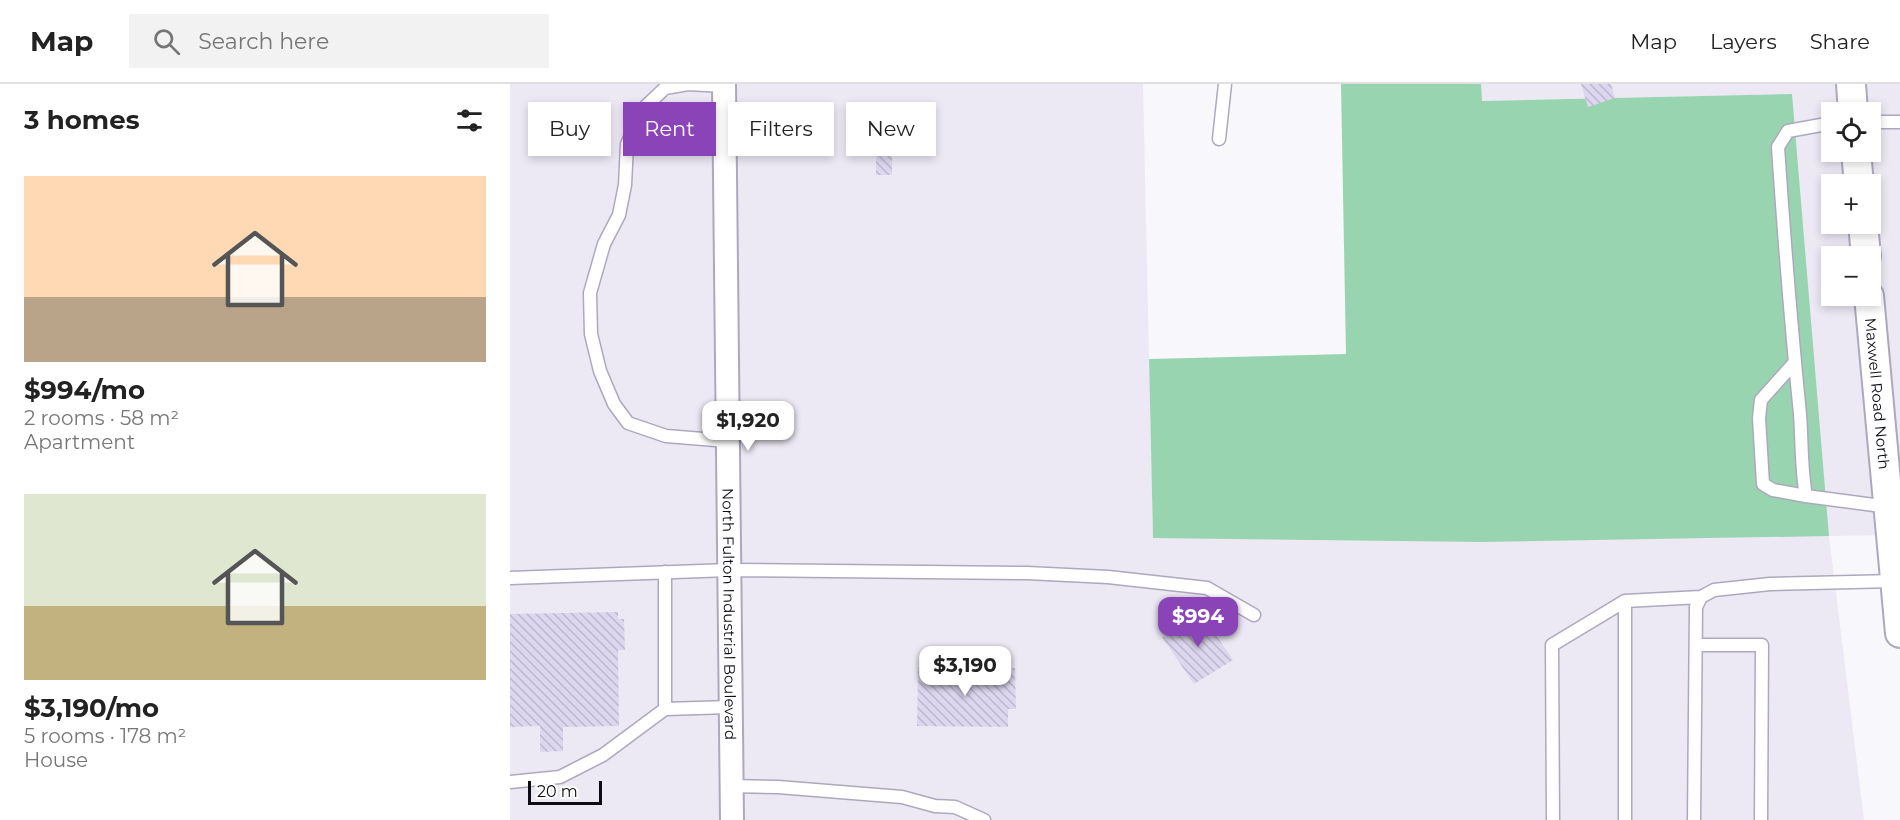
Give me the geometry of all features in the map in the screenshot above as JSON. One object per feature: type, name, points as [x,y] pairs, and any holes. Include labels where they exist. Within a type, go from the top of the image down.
[{"type":"street","points":[[1851,84],[1852,102]]},
{"type":"street","name":"North Fulton Industrial Boulevard","points":[[724,85],[732,820]]},
{"type":"street","name":"Maxwell Road North","points":[[1870,306],[1900,633]]},
{"type":"lane","points":[[724,85],[688,84],[666,88],[643,109],[627,144],[625,185],[619,215],[604,244],[590,293],[591,334],[600,371],[614,405],[628,423],[666,435],[728,441]]},
{"type":"lane","points":[[1219,139],[1225,84]]},
{"type":"lane","points":[[1881,122],[1900,122]]},
{"type":"lane","points":[[1806,496],[1778,147],[1788,131],[1821,125]]},
{"type":"lane","points":[[1795,362],[1761,400],[1759,418],[1763,483],[1773,490],[1888,507]]},
{"type":"lane","points":[[510,578],[729,570],[1027,573],[1108,577],[1208,588],[1254,615]]},
{"type":"lane","points":[[665,572],[665,709]]},
{"type":"lane","points":[[1552,820],[1552,645],[1625,601],[1701,597],[1714,590],[1770,585],[1895,582]]},
{"type":"lane","points":[[1694,820],[1696,607],[1701,597]]},
{"type":"lane","points":[[1625,601],[1625,820]]},
{"type":"lane","points":[[1696,645],[1762,645],[1761,820]]},
{"type":"lane","points":[[510,782],[560,777],[603,755],[665,709],[730,707]]},
{"type":"lane","points":[[731,786],[778,787],[902,797],[935,806],[955,807],[984,820]]},
{"type":"shaded area","points":[[510,84],[1143,84],[1153,538],[1792,94],[1481,101],[1481,84],[1900,84],[1900,535],[1829,536],[1864,820],[510,820]]},
{"type":"green space","points":[[1341,84],[1481,84],[1482,101],[1792,94],[1829,536],[1482,542],[1153,538],[1149,359],[1346,354]]},
{"type":"building","points":[[1581,84],[1611,84],[1615,98],[1588,107]]},
{"type":"building","points":[[876,156],[892,156],[892,175],[876,175]]},
{"type":"building","points":[[618,612],[618,619],[624,619],[625,650],[618,650],[619,726],[563,727],[563,751],[540,752],[540,726],[510,727],[510,614]]},
{"type":"building","points":[[1201,613],[1233,660],[1194,684],[1162,637]]},
{"type":"building","points":[[918,667],[1015,668],[1016,709],[1008,709],[1008,727],[917,726]]}]
